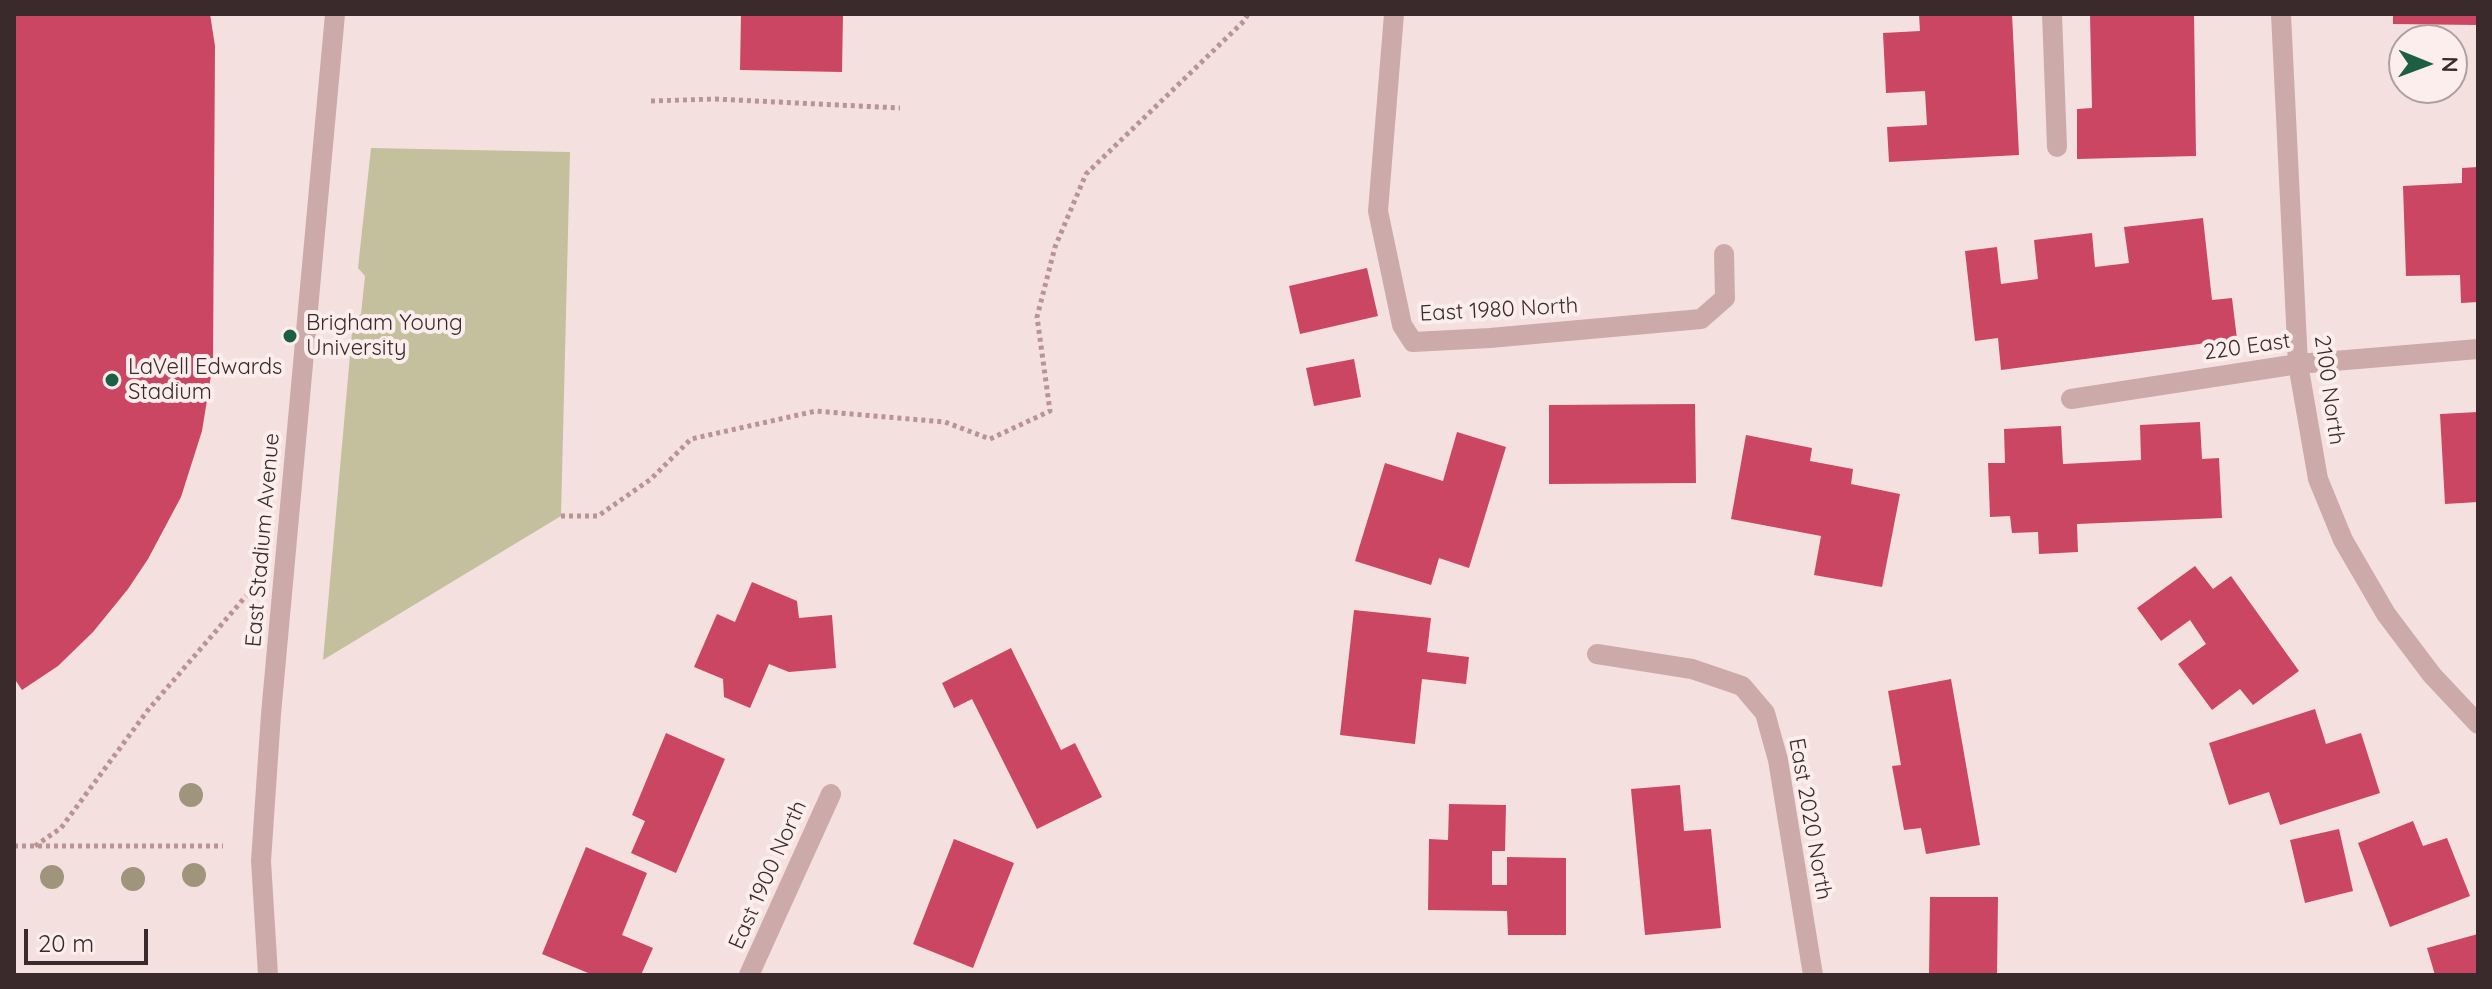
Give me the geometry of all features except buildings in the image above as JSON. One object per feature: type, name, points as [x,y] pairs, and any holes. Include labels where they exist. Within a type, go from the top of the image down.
[{"type":"street","name":"East Stadium Avenue","points":[[268,975],[262,846],[335,14]]},
{"type":"street","name":"East 1980 North","points":[[1394,14],[1378,211],[1402,325],[1413,342],[1701,319],[1725,298],[1724,254]]},
{"type":"street","points":[[2052,14],[2057,147]]},
{"type":"street","name":"2100 North","points":[[2281,14],[2298,364],[2318,479],[2343,540],[2386,614],[2432,675],[2478,724]]},
{"type":"street","name":"220 East","points":[[2071,399],[2298,364],[2478,349]]},
{"type":"street","name":"East 2020 North","points":[[1597,654],[1692,669],[1742,686],[1765,713],[1778,760],[1813,975]]},
{"type":"street","name":"East 1900 North","points":[[749,975],[831,794]]},
{"type":"path","points":[[561,516],[598,516],[651,479],[691,439],[816,411],[945,422],[990,439],[1050,411],[1037,317],[1055,247],[1086,174],[1248,14]]},
{"type":"path","points":[[651,101],[715,99],[900,108]]},
{"type":"path","points":[[35,846],[61,828],[139,721],[246,596]]},
{"type":"path","points":[[14,846],[223,846]]},
{"type":"shaded area","points":[[371,148],[570,152],[561,516],[323,660],[353,321],[361,314],[365,276],[358,268]]},
{"type":"place","name":"Brigham Young University","points":[[290,336]]},
{"type":"place","name":"LaVell Edwards Stadium","points":[[112,380]]}]
